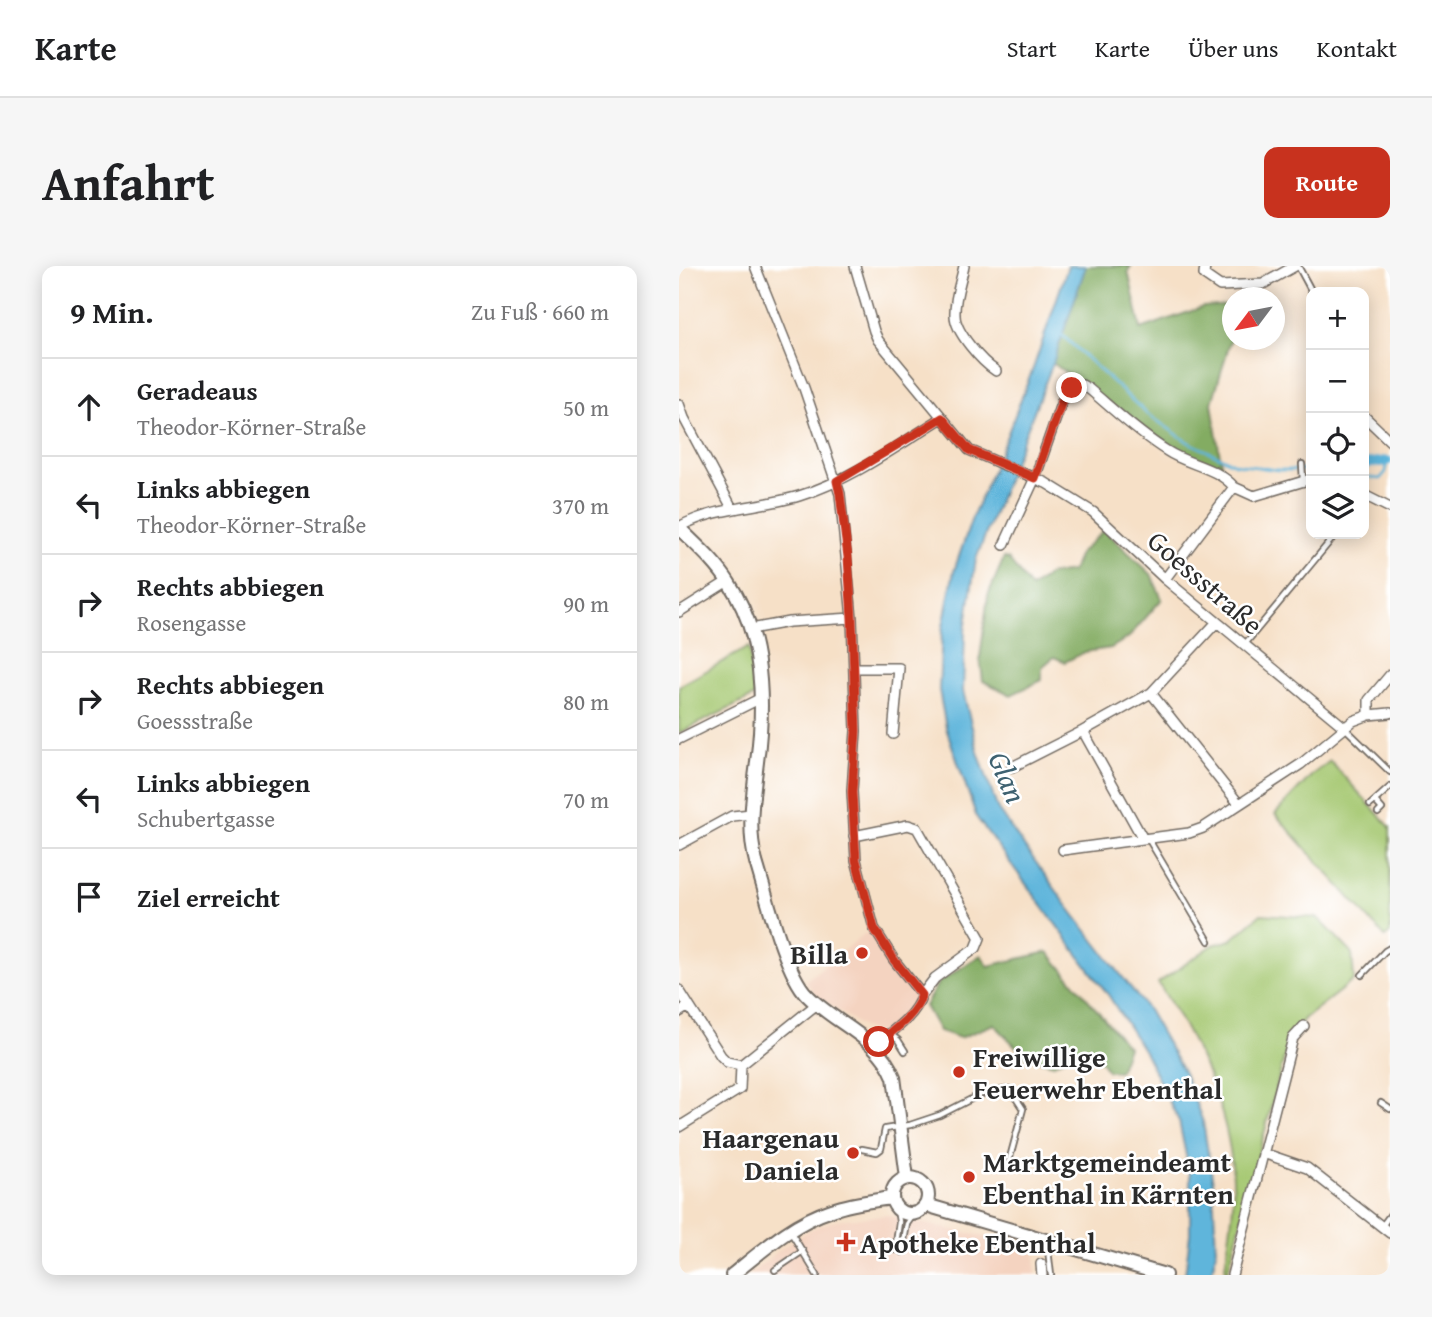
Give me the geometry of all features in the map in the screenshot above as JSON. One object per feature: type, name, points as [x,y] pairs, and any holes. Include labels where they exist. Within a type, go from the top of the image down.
[{"type":"main road","points":[[679,527],[728,580],[746,612],[751,629],[761,698],[761,732],[751,814],[752,842],[790,970],[806,994],[874,1046],[884,1058],[894,1077],[907,1178]]},
{"type":"main road","points":[[907,1178],[915,1178],[927,1189],[926,1205],[914,1214],[905,1214],[894,1203],[895,1184],[907,1178]]},
{"type":"main road","points":[[732,1275],[790,1230],[830,1210],[894,1203]]},
{"type":"main road","points":[[926,1205],[1165,1275]]},
{"type":"street","points":[[755,266],[795,363],[840,494],[852,618],[856,860],[874,928],[894,960],[922,995]]},
{"type":"street","name":"Goessstraße","points":[[855,266],[876,335],[964,446],[978,456],[1035,478],[1093,512],[1216,623],[1344,727]]},
{"type":"street","points":[[964,266],[955,308],[956,321],[966,340],[982,360],[996,371]]},
{"type":"street","points":[[1205,266],[1204,275],[1220,286],[1262,284],[1296,266]]},
{"type":"street","points":[[1004,545],[1035,478],[1062,401],[1072,388],[1082,386],[1165,450],[1222,475],[1234,487],[1254,496],[1305,479]]},
{"type":"street","points":[[679,404],[732,508]]},
{"type":"street","points":[[679,527],[697,517],[797,496],[837,481],[942,418]]},
{"type":"street","points":[[1369,421],[1390,441]]},
{"type":"street","points":[[1165,579],[1234,487]]},
{"type":"street","points":[[1369,498],[1390,508]]},
{"type":"street","points":[[679,612],[728,580]]},
{"type":"street","points":[[751,629],[789,622],[852,618]]},
{"type":"street","points":[[1012,767],[1151,693],[1216,623]]},
{"type":"street","points":[[854,668],[899,668],[893,734]]},
{"type":"street","points":[[1369,715],[1371,695],[1390,675]]},
{"type":"street","points":[[1151,693],[1239,804]]},
{"type":"street","points":[[679,738],[761,698]]},
{"type":"street","points":[[1063,850],[1195,832],[1310,758],[1344,727],[1369,715],[1390,713]]},
{"type":"street","points":[[1083,731],[1146,838]]},
{"type":"street","points":[[679,845],[732,816],[751,814]]},
{"type":"street","points":[[854,836],[908,825],[917,828],[980,938],[976,948],[935,978],[913,1012],[874,1046]]},
{"type":"street","points":[[679,990],[721,1056],[727,1062],[741,1065]]},
{"type":"street","points":[[679,1127],[740,1089],[741,1065],[817,1004]]},
{"type":"street","points":[[679,1012],[689,1006]]},
{"type":"street","points":[[1232,1275],[1293,1038],[1304,1026]]},
{"type":"street","points":[[1263,1153],[1307,1168],[1390,1233]]},
{"type":"street","points":[[1041,1264],[1042,1275]]},
{"type":"lane","points":[[1296,266],[1309,287]]},
{"type":"lane","points":[[1302,465],[1305,479]]},
{"type":"lane","points":[[1244,645],[1332,539]]},
{"type":"lane","name":"Goessstraße","points":[[1344,727],[1390,772]]},
{"type":"lane","points":[[1378,813],[1382,809],[1372,803],[1390,788]]},
{"type":"lane","points":[[1146,838],[1209,941]]},
{"type":"lane","points":[[1362,975],[1390,948]]},
{"type":"lane","points":[[890,1033],[905,1051]]},
{"type":"lane","points":[[862,1149],[877,1152],[881,1149],[885,1129],[940,1115],[981,1094],[1010,1089],[1023,1109],[1007,1165]]},
{"type":"lane","points":[[1381,1103],[1390,1109]]},
{"type":"lane","points":[[894,1203],[899,1222],[895,1250]]},
{"type":"lane","points":[[902,1252],[907,1224],[914,1214]]},
{"type":"lane","points":[[1381,1227],[1390,1214]]},
{"type":"lane","points":[[790,1230],[817,1275]]},
{"type":"lane","points":[[1047,1241],[1051,1275]]},
{"type":"lane","points":[[775,1270],[803,1251]]},
{"type":"shaded area","points":[[867,932],[873,935],[895,969],[918,997],[904,1015],[876,1036],[817,996],[805,981]]},
{"type":"shaded area","points":[[886,1215],[1035,1248],[1036,1275],[749,1275],[811,1229],[836,1220]]},
{"type":"green space","points":[[1081,266],[1131,266],[1128,271],[1141,329],[1203,307],[1222,306],[1222,350],[1228,350],[1212,403],[1222,470],[1171,449],[1050,361]]},
{"type":"green space","points":[[1104,530],[1151,574],[1162,599],[1129,637],[1111,648],[1085,652],[1065,662],[1054,657],[1042,667],[1042,680],[1011,695],[983,681],[980,658],[988,595],[1004,558],[1008,559],[1031,588],[1048,575],[1072,571],[1079,554]]},
{"type":"green space","points":[[749,647],[755,696],[679,733],[679,686]]},
{"type":"green space","points":[[1330,761],[1390,827],[1390,933],[1385,937],[1275,814],[1313,774]]},
{"type":"green space","points":[[1261,914],[1318,918],[1352,953],[1354,980],[1305,1018],[1290,1035],[1227,1275],[1225,1267],[1232,1211],[1233,1173],[1229,1144],[1213,1087],[1202,1060],[1158,983],[1213,945],[1231,940]]},
{"type":"green space","points":[[1048,952],[1128,1047],[1119,1071],[1108,1071],[1102,1062],[1078,1050],[1054,1064],[1026,1057],[994,1024],[960,1038],[939,1031],[925,1006],[938,983],[981,955],[988,966]]},
{"type":"water","points":[[1068,266],[1086,266],[1053,363],[976,559],[965,631],[963,691],[978,752],[998,810],[1148,1010],[1184,1073],[1203,1122],[1213,1183],[1216,1252],[1211,1275],[1185,1275],[1190,1234],[1190,1175],[1179,1121],[1145,1053],[1109,996],[977,818],[946,728],[939,690],[942,631],[954,571],[972,518],[1034,366]]},
{"type":"waterway","points":[[1062,335],[1146,413],[1188,442],[1235,464],[1278,470],[1306,470]]},
{"type":"waterway","points":[[1369,478],[1380,479],[1386,472],[1387,461],[1390,461]]},
{"type":"waterway","points":[[1369,463],[1387,461]]},
{"type":"place","name":"Billa","points":[[862,953]]},
{"type":"place","name":"Freiwillige Feuerwehr Ebenthal","points":[[959,1072]]},
{"type":"place","name":"Haargenau Daniela","points":[[853,1153]]},
{"type":"place","name":"Marktgemeindeamt Ebenthal in Kärnten","points":[[969,1177]]},
{"type":"place","name":"Apotheke Ebenthal","points":[[846,1242]]},
{"type":"route","points":[[879,1042],[908,1018],[922,995],[894,960],[874,928],[856,860],[852,792],[856,731],[852,618],[848,557],[837,481],[942,418],[964,446],[978,456],[1035,478],[1062,401],[1072,388]]},
{"type":"water label","name":"Glan","points":[[1008,777]]}]
